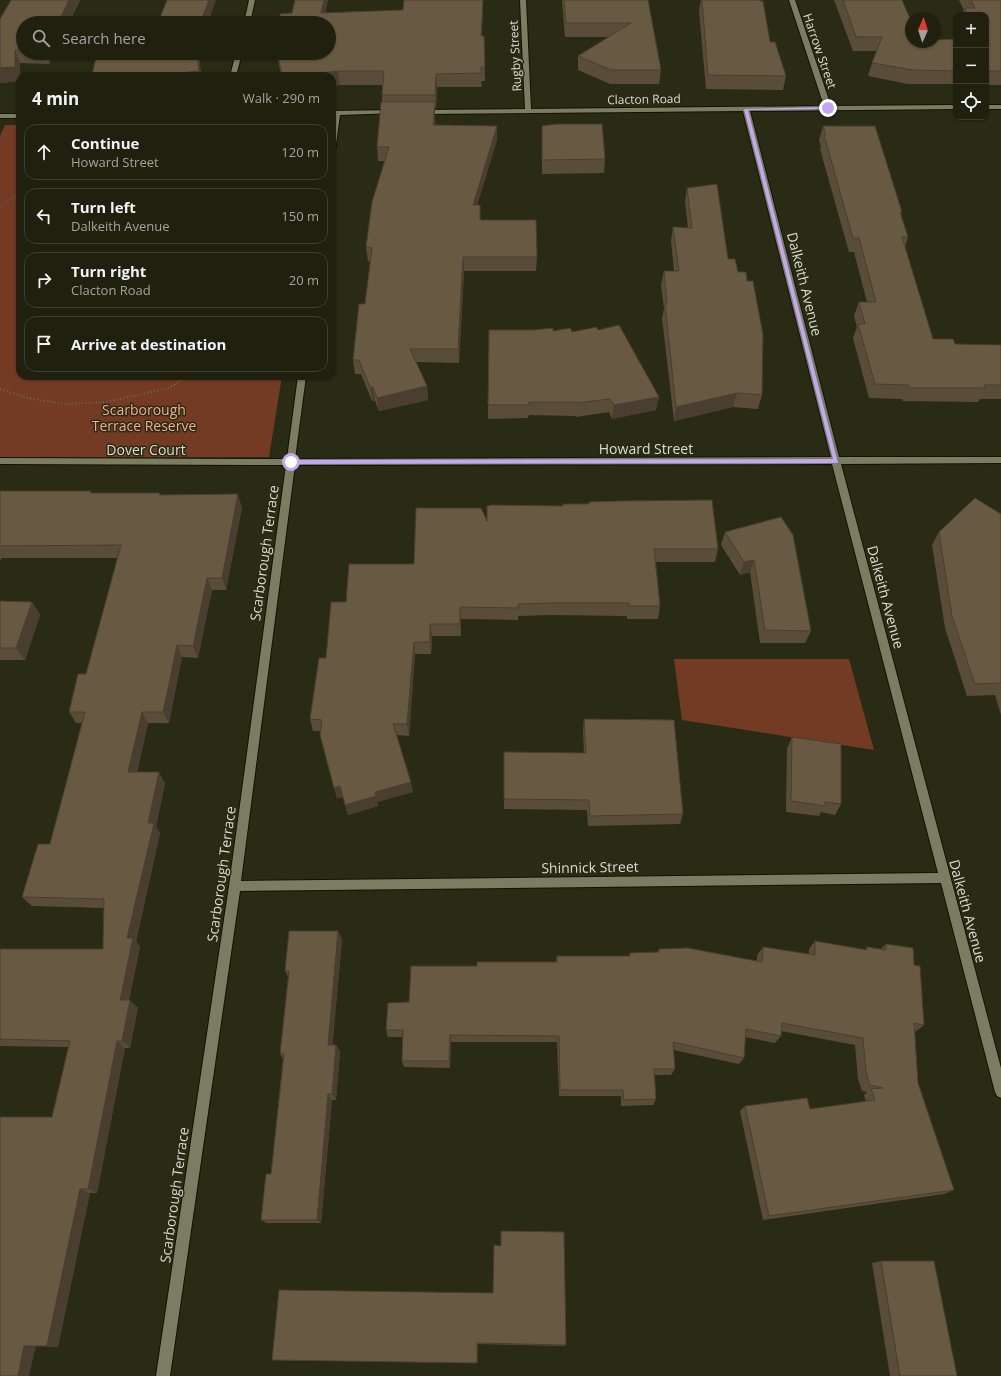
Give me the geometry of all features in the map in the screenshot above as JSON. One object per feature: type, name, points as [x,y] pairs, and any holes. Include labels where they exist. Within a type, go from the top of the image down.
[{"type":"street","points":[[249,16],[252,0]]},
{"type":"street","name":"Rugby Street","points":[[523,0],[528,111]]},
{"type":"street","name":"Harrow Street","points":[[792,0],[828,108]]},
{"type":"street","points":[[234,72],[237,60]]},
{"type":"street","name":"Clacton Road","points":[[417,112],[953,107]]},
{"type":"street","points":[[989,107],[1001,107]]},
{"type":"street","name":"Dalkeith Avenue","points":[[746,109],[836,461],[1001,1092]]},
{"type":"street","points":[[336,113],[401,112]]},
{"type":"street","points":[[0,116],[16,116]]},
{"type":"street","name":"Scarborough Terrace","points":[[163,1376],[235,886],[301,380]]},
{"type":"street","name":"Howard Street","points":[[291,462],[1001,460]]},
{"type":"street","name":"Dover Court","points":[[0,461],[291,462]]},
{"type":"street","name":"Shinnick Street","points":[[235,886],[945,878]]},
{"type":"path","points":[[0,206],[16,195]]},
{"type":"path","points":[[0,389],[28,398],[63,404],[108,402],[168,388],[182,380]]},
{"type":"green space","name":"Scarborough Terrace Reserve","points":[[5,125],[16,125],[16,380],[281,380],[269,457],[0,458],[0,136]]},
{"type":"green space","points":[[674,659],[849,659],[874,750],[682,720]]},
{"type":"building","points":[[11,0],[69,0],[61,16],[16,16],[15,67],[0,68],[0,19]]},
{"type":"building","points":[[167,0],[209,0],[203,16],[161,16]]},
{"type":"building","points":[[295,0],[324,0],[321,13],[403,10],[404,0],[483,0],[481,36],[484,36],[485,67],[481,67],[481,73],[436,74],[435,95],[382,95],[384,71],[282,72],[279,60],[336,60],[336,16],[280,16],[280,14],[292,13]]},
{"type":"building","points":[[564,0],[648,0],[661,70],[611,70],[578,56],[631,23],[566,23]]},
{"type":"building","points":[[702,0],[763,1],[770,42],[775,42],[786,76],[708,75]]},
{"type":"building","points":[[843,0],[902,0],[907,12],[905,12],[905,48],[941,48],[941,40],[953,39],[953,71],[913,70],[872,63],[882,37],[856,37]]},
{"type":"building","points":[[971,0],[1001,0],[1001,71],[989,71],[989,12],[966,12],[965,8],[975,8]]},
{"type":"building","points":[[95,60],[198,60],[199,71],[189,72],[93,72]]},
{"type":"building","points":[[381,102],[435,102],[433,125],[497,126],[473,205],[480,205],[480,220],[536,220],[537,257],[463,257],[458,349],[410,349],[427,386],[377,398],[373,387],[370,387],[359,360],[353,360],[359,304],[365,304],[372,248],[366,247],[372,202],[389,147],[377,147]]},
{"type":"building","points":[[557,124],[602,124],[605,159],[542,160],[542,126]]},
{"type":"building","points":[[823,126],[875,126],[902,212],[900,212],[908,237],[902,237],[933,339],[953,339],[955,344],[1001,345],[1001,385],[984,385],[985,388],[909,388],[908,385],[875,384],[858,324],[865,324],[859,302],[876,302],[859,238],[853,238],[824,135],[826,135]]},
{"type":"building","points":[[717,184],[728,259],[735,259],[738,272],[746,272],[747,281],[753,281],[763,335],[762,395],[737,393],[676,407],[665,304],[667,304],[664,271],[679,271],[673,227],[692,228],[687,188]]},
{"type":"building","points":[[619,325],[659,397],[614,405],[610,399],[577,403],[529,402],[529,405],[488,405],[489,330],[533,330],[553,328],[553,331],[570,328],[572,332],[597,327],[598,330]]},
{"type":"building","points":[[0,491],[91,491],[90,493],[160,493],[159,495],[238,494],[222,578],[207,578],[193,646],[177,645],[163,712],[142,712],[128,772],[159,772],[148,823],[154,823],[127,938],[133,938],[120,1000],[130,1000],[122,1041],[117,1041],[88,1189],[80,1189],[47,1346],[24,1346],[18,1376],[0,1376],[0,1117],[52,1117],[70,1041],[0,1039],[0,949],[103,949],[104,899],[22,897],[38,844],[50,844],[85,712],[69,712],[78,674],[86,674],[121,545],[0,546]]},
{"type":"building","points":[[975,498],[1001,514],[1001,683],[975,684],[952,616],[939,532]]},
{"type":"building","points":[[712,500],[718,549],[654,549],[660,606],[629,606],[629,603],[553,603],[518,604],[518,608],[460,607],[460,624],[430,624],[430,642],[414,642],[407,724],[393,724],[411,782],[375,792],[376,796],[345,805],[340,786],[334,788],[320,735],[322,720],[310,719],[319,658],[326,658],[331,602],[346,602],[349,564],[414,564],[416,508],[481,508],[487,521],[487,506],[492,505],[563,506],[563,504],[589,504],[589,502]]},
{"type":"building","points":[[781,517],[793,535],[811,631],[765,630],[754,560],[744,562],[725,532]]},
{"type":"building","points":[[0,601],[32,602],[16,648],[0,648]]},
{"type":"building","points":[[584,719],[674,720],[683,814],[590,816],[589,800],[504,799],[504,752],[586,753]]},
{"type":"building","points":[[792,737],[841,744],[841,804],[825,802],[825,806],[791,801]]},
{"type":"building","points":[[289,931],[338,931],[328,1045],[336,1045],[332,1094],[328,1094],[317,1220],[261,1220],[266,1174],[271,1174],[284,1054],[280,1054],[289,971],[285,971]]},
{"type":"building","points":[[815,941],[867,950],[867,947],[886,950],[886,944],[913,948],[914,965],[920,966],[924,1025],[914,1023],[918,1083],[954,1190],[769,1216],[745,1106],[807,1098],[810,1109],[875,1100],[871,1089],[883,1088],[870,1085],[866,1072],[863,1038],[782,1023],[781,1036],[746,1029],[744,1058],[673,1042],[675,1069],[654,1069],[656,1099],[624,1100],[623,1090],[560,1090],[559,1036],[450,1035],[449,1061],[402,1061],[403,1030],[386,1030],[388,1003],[409,1002],[411,966],[477,966],[477,962],[557,962],[557,956],[630,956],[630,953],[659,952],[659,949],[688,948],[762,962],[763,947],[815,955]]},
{"type":"building","points":[[501,1231],[564,1232],[566,1345],[477,1343],[477,1363],[272,1360],[279,1290],[493,1293],[494,1245],[501,1246]]},
{"type":"building","points":[[881,1261],[934,1261],[957,1376],[900,1376]]},
{"type":"route","points":[[291,462],[836,461],[746,109],[828,108]]}]
